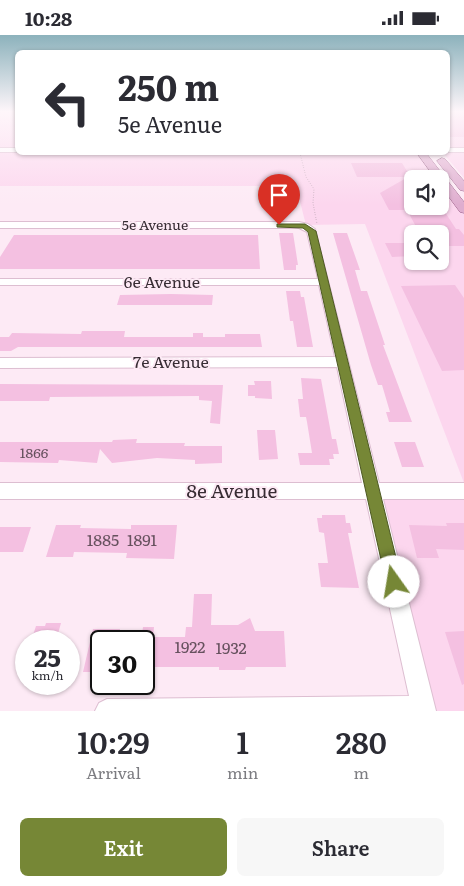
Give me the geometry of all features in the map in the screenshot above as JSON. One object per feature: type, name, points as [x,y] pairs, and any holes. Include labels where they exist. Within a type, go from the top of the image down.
[{"type":"main road","points":[[423,155],[464,210]]},
{"type":"main road","points":[[437,155],[464,188]]},
{"type":"street","points":[[0,150],[15,150]]},
{"type":"street","points":[[450,151],[464,150]]},
{"type":"street","name":"5e Avenue","points":[[0,225],[299,225],[312,227]]},
{"type":"street","points":[[107,711],[424,710],[312,227]]},
{"type":"street","name":"6e Avenue","points":[[0,282],[324,282]]},
{"type":"street","name":"7e Avenue","points":[[0,363],[343,362]]},
{"type":"street","name":"8e Avenue","points":[[0,491],[464,491]]},
{"type":"path","points":[[300,155],[306,177],[314,189],[313,203],[318,223],[312,227]]},
{"type":"shaded area","points":[[0,143],[15,143],[15,155],[423,155],[435,170],[404,170],[404,215],[449,215],[449,190],[464,210],[464,483],[365,224],[306,225],[296,186],[0,186]]},
{"type":"shaded area","points":[[450,143],[464,143],[464,178],[445,155],[450,155]]},
{"type":"shaded area","points":[[373,491],[464,491],[464,711],[425,711]]},
{"type":"building","points":[[351,163],[402,163],[406,170],[404,170],[404,177],[357,177]]},
{"type":"building","points":[[404,179],[404,210],[389,210],[380,193]]},
{"type":"building","points":[[410,215],[447,215],[456,229],[459,229],[464,235],[464,246],[449,246],[449,225],[415,225]]},
{"type":"building","points":[[279,233],[293,233],[298,265],[296,265],[296,270],[284,270]]},
{"type":"building","points":[[333,233],[347,233],[360,270],[355,270],[361,291],[367,291],[385,345],[383,345],[412,422],[389,422],[386,412],[390,412],[382,385],[378,385],[371,365]]},
{"type":"building","points":[[14,235],[258,235],[260,269],[0,269],[0,257]]},
{"type":"building","points":[[385,243],[404,243],[404,256],[392,257]]},
{"type":"building","points":[[455,285],[464,298],[464,370],[442,371],[401,286]]},
{"type":"building","points":[[286,291],[300,291],[301,297],[304,297],[313,347],[297,347],[293,321],[290,321]]},
{"type":"building","points":[[120,295],[213,295],[212,305],[117,305]]},
{"type":"building","points":[[82,331],[125,331],[124,337],[193,337],[193,333],[203,333],[203,337],[225,337],[225,334],[260,334],[262,347],[18,347],[11,351],[0,351],[0,337],[9,337],[12,333],[81,334]]},
{"type":"building","points":[[301,378],[321,379],[332,439],[336,439],[339,454],[333,454],[334,459],[329,459],[330,465],[300,465],[298,453],[312,453],[306,417],[300,417],[298,399],[303,399]]},
{"type":"building","points":[[254,381],[271,381],[272,399],[248,396],[248,385],[255,385]]},
{"type":"building","points":[[0,384],[223,385],[220,424],[210,423],[212,401],[199,400],[199,396],[50,397],[49,401],[0,401]]},
{"type":"building","points":[[257,430],[275,430],[278,459],[259,460]]},
{"type":"building","points":[[137,439],[136,443],[185,443],[184,446],[222,446],[222,463],[195,464],[195,460],[157,458],[112,463],[100,449],[97,463],[59,460],[58,463],[0,462],[0,442],[112,442],[113,440]]},
{"type":"building","points":[[394,442],[415,442],[424,467],[402,467]]},
{"type":"building","points":[[322,515],[345,515],[346,523],[350,523],[352,533],[348,533],[359,588],[321,587],[318,563],[328,563],[324,533],[319,532],[317,518],[322,518]]},
{"type":"building","points":[[446,523],[464,523],[464,550],[436,549],[439,558],[417,558],[409,525],[447,526]]},
{"type":"building","points":[[56,525],[81,525],[80,528],[131,529],[131,525],[177,525],[174,559],[126,558],[127,553],[74,552],[73,557],[46,557]]},
{"type":"building","points":[[0,527],[31,527],[23,552],[0,552]]},
{"type":"building","points":[[194,594],[212,594],[211,625],[238,625],[250,618],[255,631],[284,631],[286,667],[246,667],[245,670],[219,670],[219,667],[155,667],[155,637],[185,637],[186,627],[192,627]]},
{"type":"building","points":[[46,623],[61,623],[59,630],[35,630],[36,626],[45,626]]},
{"type":"building","points":[[143,627],[154,627],[154,630],[143,630]]},
{"type":"building","points":[[93,629],[120,629],[120,630]]},
{"type":"building","points":[[464,631],[464,684],[462,685],[445,632]]},
{"type":"building","points":[[90,642],[90,672],[83,672]]},
{"type":"route","points":[[279,225],[305,226],[312,231],[394,582]]}]
